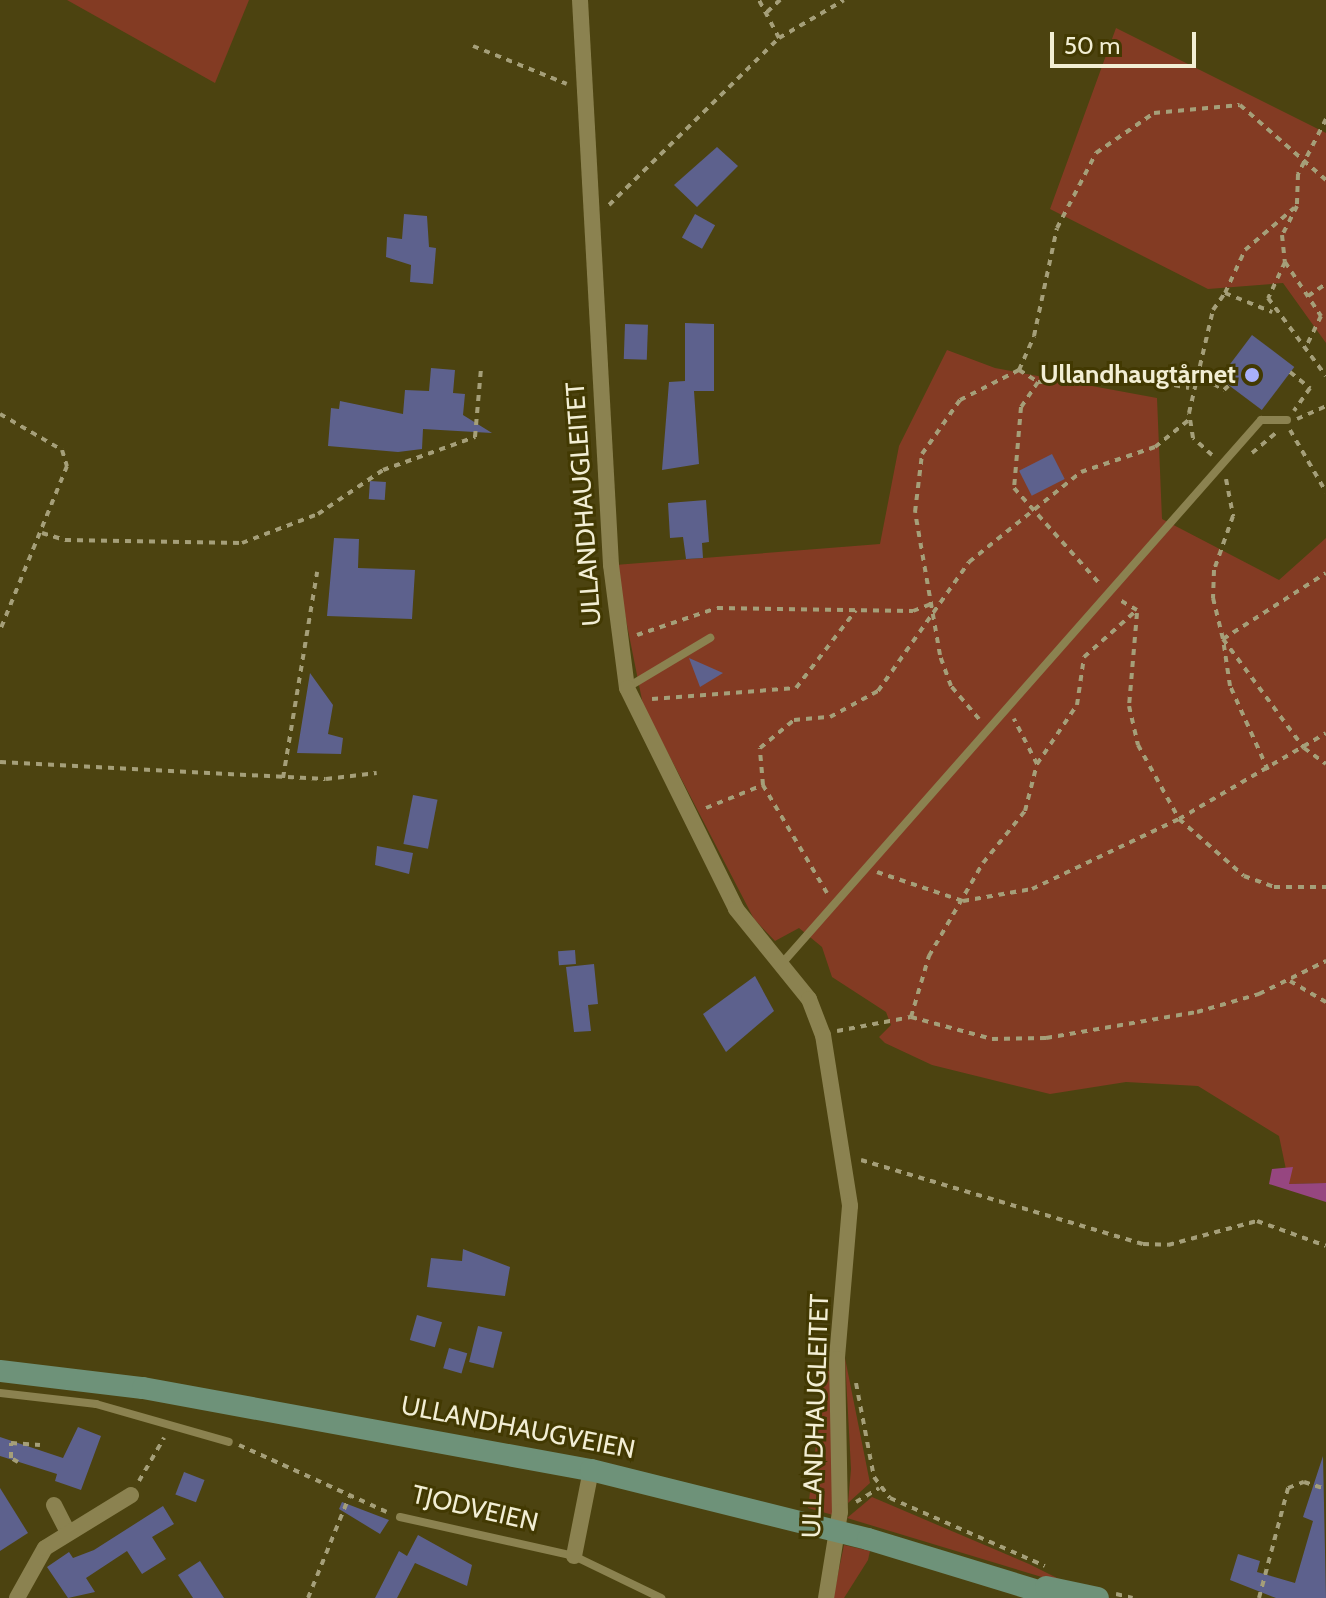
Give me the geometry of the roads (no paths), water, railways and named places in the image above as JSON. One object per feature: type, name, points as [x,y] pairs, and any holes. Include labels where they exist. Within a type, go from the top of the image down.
[{"type":"main road","name":"ULLANDHAUGVEIEN","points":[[0,1371],[158,1391],[591,1470],[868,1539],[1017,1581],[1061,1598]]},
{"type":"main road","name":"ULLANDHAUGVEIEN","points":[[1017,1581],[1105,1595]]},
{"type":"street","name":"ULLANDHAUGLEITET","points":[[580,0],[618,641],[630,695],[736,909],[785,960],[823,1035],[851,1223],[837,1359],[840,1512],[826,1598]]},
{"type":"street","points":[[574,1556],[591,1470]]},
{"type":"street","points":[[22,1597],[28,1567],[68,1532],[131,1495]]},
{"type":"street","points":[[54,1505],[68,1532]]},
{"type":"lane","points":[[785,960],[833,902],[1009,712],[1261,420],[1287,420]]},
{"type":"lane","points":[[630,695],[710,638]]},
{"type":"lane","points":[[0,1393],[169,1420],[229,1442]]},
{"type":"lane","name":"TJODVEIEN","points":[[400,1517],[574,1556],[661,1598]]},
{"type":"place","name":"Ullandhaugtårnet","points":[[1252,375]]}]
